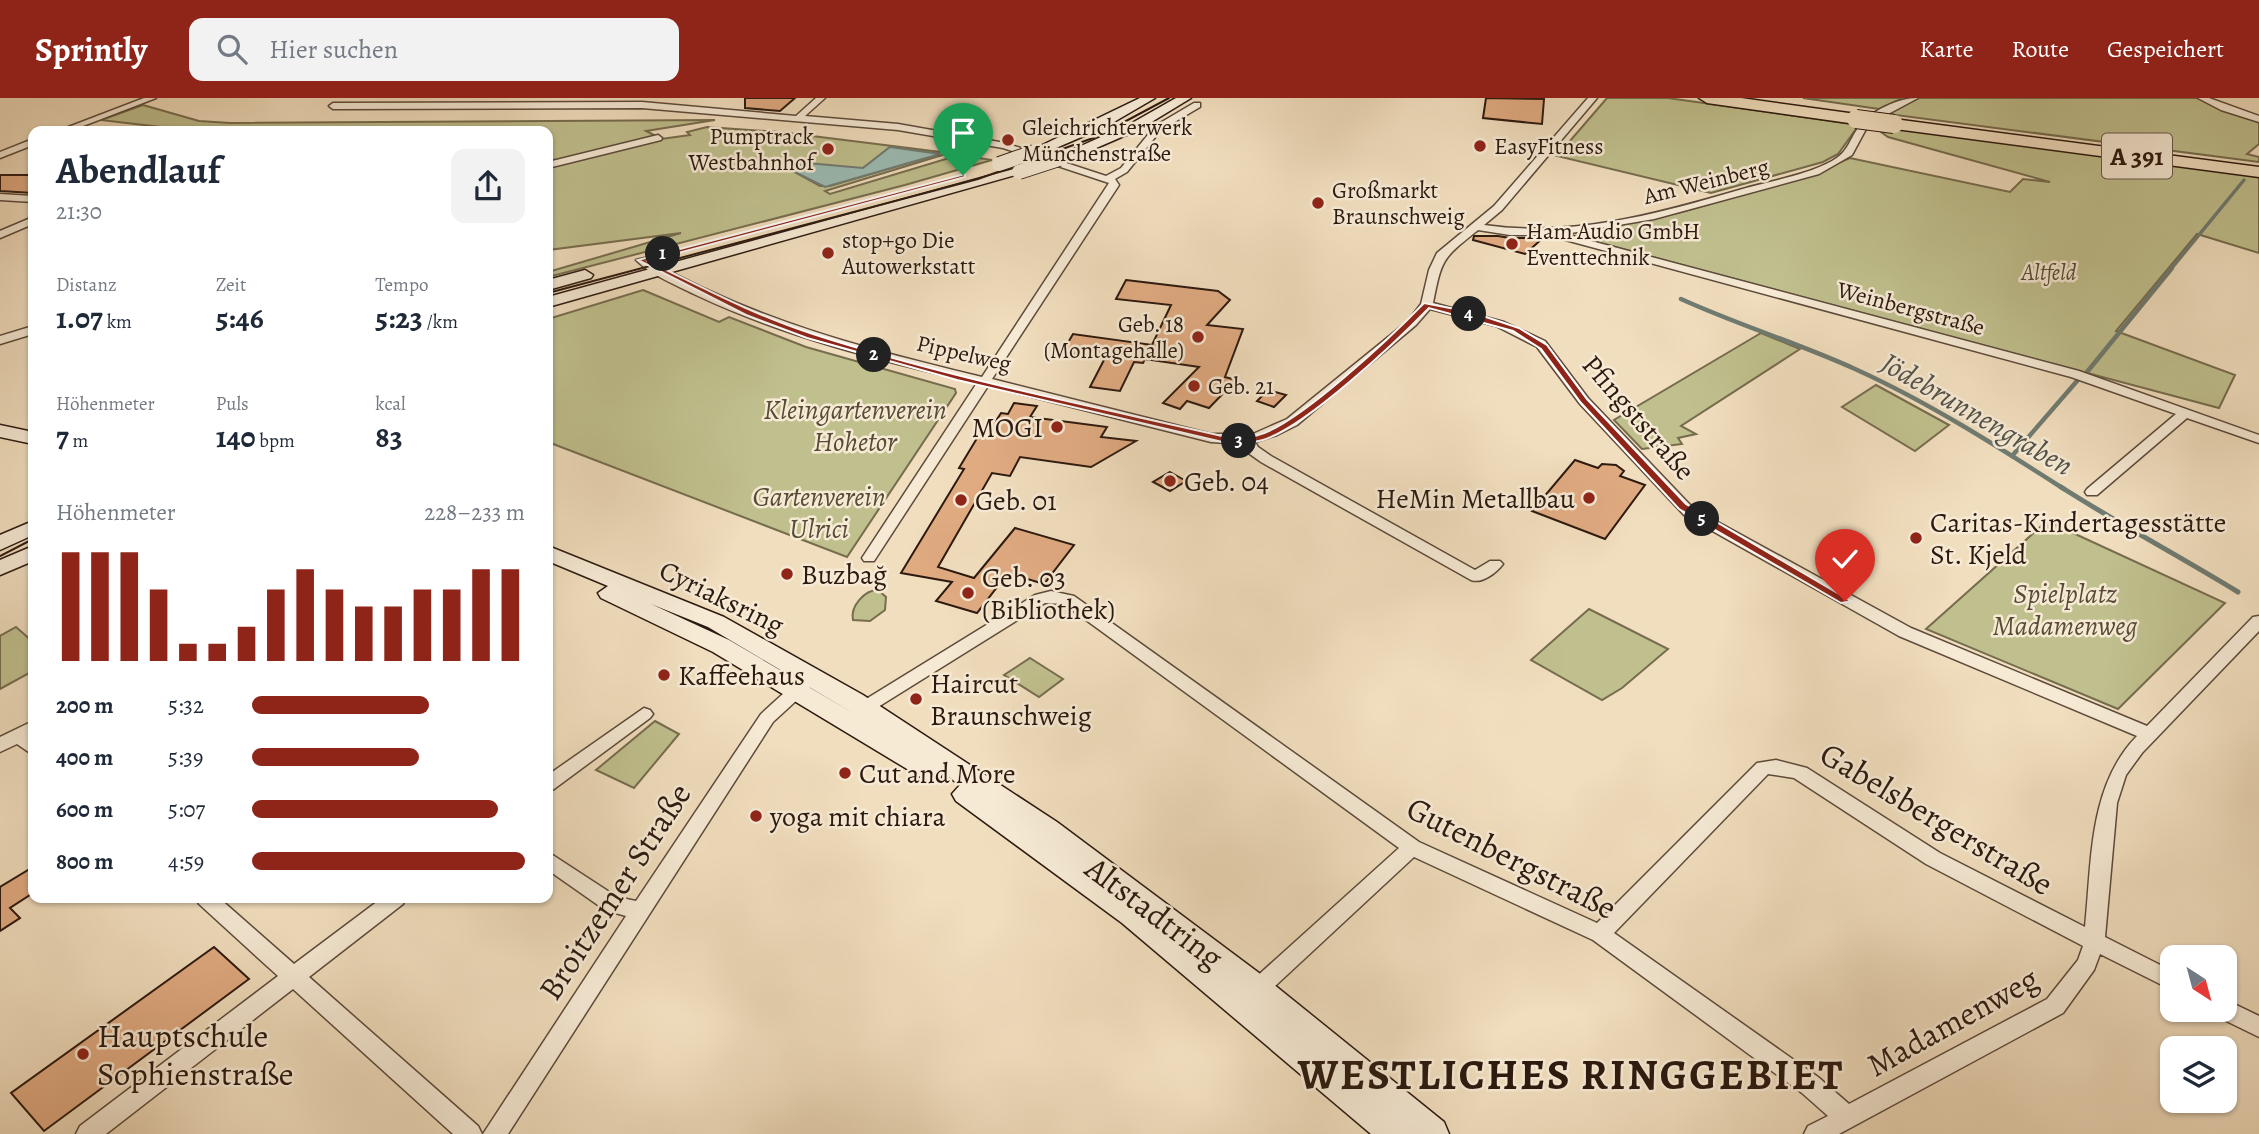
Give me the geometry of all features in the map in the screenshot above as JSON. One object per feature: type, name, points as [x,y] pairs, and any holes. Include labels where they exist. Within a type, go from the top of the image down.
[{"type":"highway","name":"A 391","points":[[1707,98],[2259,169]]},
{"type":"highway","name":"A 391","points":[[1742,98],[1857,116]]},
{"type":"main road","points":[[553,284],[999,164],[1104,123],[1149,98]]},
{"type":"main road","points":[[553,301],[1018,172],[1059,159],[1191,102]]},
{"type":"main road","points":[[0,420],[28,424]]},
{"type":"main road","points":[[0,431],[28,437]]},
{"type":"main road","points":[[0,543],[28,529]]},
{"type":"main road","points":[[0,568],[28,555]]},
{"type":"main road","name":"Cyriaksring","points":[[553,555],[716,622],[804,684],[855,714]]},
{"type":"main road","name":"Cyriaksring","points":[[553,570],[804,684]]},
{"type":"main road","name":"Altstadtring","points":[[855,714],[917,762],[1249,996],[1432,1134]]},
{"type":"main road","name":"Altstadtring","points":[[1249,996],[1396,1134]]},
{"type":"street","points":[[76,126],[152,98]]},
{"type":"street","points":[[798,118],[821,98]]},
{"type":"street","points":[[1427,305],[1434,270],[1441,255],[1478,226],[1593,98]]},
{"type":"street","name":"Am Weinberg","points":[[1478,226],[1502,232],[1547,232],[1673,211],[1817,171],[1848,156],[1856,148],[1868,122],[1913,98]]},
{"type":"street","points":[[2203,98],[2259,119]]},
{"type":"street","points":[[333,106],[622,104],[898,127],[1019,150],[1074,171],[1111,179],[1124,170],[1158,128],[1191,102]]},
{"type":"street","points":[[553,164],[658,138]]},
{"type":"street","points":[[0,155],[28,144]]},
{"type":"street","points":[[869,558],[1114,185],[1111,179]]},
{"type":"street","points":[[0,197],[28,199]]},
{"type":"street","points":[[0,235],[28,222]]},
{"type":"street","name":"Weinbergstraße","points":[[1547,232],[2075,374],[2259,439]]},
{"type":"street","name":"Pippelweg","points":[[641,260],[738,308],[801,333],[1211,438],[1248,441],[1270,435],[1292,422],[1397,336],[1427,305]]},
{"type":"street","name":"Pfingststraße","points":[[1427,305],[1500,324],[1541,344],[1584,401],[1634,456],[1682,507],[1700,518],[1905,632],[2151,735]]},
{"type":"street","points":[[0,340],[28,332]]},
{"type":"street","points":[[2092,492],[2185,413]]},
{"type":"street","points":[[1248,441],[1252,449],[1266,459],[1476,577],[1495,564]]},
{"type":"street","name":"Gutenbergstraße","points":[[855,714],[1040,599],[1060,597],[1078,605],[1412,847],[1600,934],[1810,1085],[1846,1117]]},
{"type":"street","name":"Madamenweg","points":[[1821,1133],[1846,1117],[2055,1006],[2080,974],[2094,943],[2112,788],[2126,759],[2259,621]]},
{"type":"street","name":"Broitzemer Straße","points":[[495,1134],[767,719],[804,684]]},
{"type":"street","points":[[553,780],[644,713]]},
{"type":"street","points":[[0,745],[26,731]]},
{"type":"street","name":"Gabelsbergerstraße","points":[[1600,934],[1763,768],[1777,765],[1802,774],[1948,868],[2160,975]]},
{"type":"street","points":[[1249,996],[1412,847]]},
{"type":"street","points":[[553,863],[612,904],[641,911]]},
{"type":"street","points":[[212,903],[295,974],[470,1134]]},
{"type":"street","points":[[88,1134],[389,903]]},
{"type":"street","points":[[2237,1016],[2259,1027]]},
{"type":"green space","points":[[1607,98],[1668,98],[1859,125],[1838,154],[1823,162],[1711,193],[1557,156]]},
{"type":"green space","points":[[1803,98],[1903,98],[1879,109]]},
{"type":"green space","points":[[1918,98],[2198,98],[2259,120],[2259,144],[2247,154],[2259,157],[2259,162],[1888,114]]},
{"type":"green space","points":[[143,105],[199,121],[230,123],[715,120],[646,131],[656,136],[553,162],[553,126],[152,126],[101,120]]},
{"type":"green space","points":[[707,127],[780,132],[949,153],[825,191],[830,194],[959,155],[992,160],[553,276],[553,271],[681,233],[553,249],[553,167],[661,139],[690,135],[687,132]],"holes":[[[890,147],[939,154],[830,186],[820,186],[789,169],[863,168]]]},
{"type":"green space","name":"Altfeld","points":[[1881,127],[2259,176],[2259,253],[2197,234],[2116,331],[2235,375],[2219,408],[1566,234],[1567,231],[1678,213],[1802,178],[1850,158],[2010,192],[2023,179],[2050,182],[1888,137],[1881,132]]},
{"type":"green space","name":"Kleingartenverein Hohetor","points":[[643,290],[719,322],[729,317],[806,347],[955,389],[956,393],[847,557],[553,444],[553,317]]},
{"type":"green space","points":[[1761,333],[1800,349],[1681,426],[1696,434],[1678,438],[1682,444],[1642,449],[1614,420]]},
{"type":"green space","points":[[1876,385],[1949,425],[1915,451],[1842,407]]},
{"type":"green space","name":"Spielplatz Madamenweg","points":[[2047,521],[2225,603],[2118,709],[1926,629]]},
{"type":"green space","points":[[878,590],[886,597],[885,610],[870,621],[853,620],[859,600]]},
{"type":"green space","points":[[1589,609],[1668,649],[1622,688],[1602,700],[1531,660]]},
{"type":"green space","points":[[16,627],[28,638],[28,674],[0,689],[0,636]]},
{"type":"green space","points":[[1030,658],[1063,679],[1039,697],[1004,675]]},
{"type":"green space","points":[[655,721],[679,734],[634,788],[596,770]]},
{"type":"water","points":[[890,147],[940,154],[825,187],[789,169],[807,163],[863,168]]},
{"type":"building","points":[[745,98],[795,98],[780,111],[745,108]]},
{"type":"building","points":[[1486,98],[1544,99],[1542,124],[1483,118]]},
{"type":"building","points":[[0,175],[28,175],[28,193],[0,191]]},
{"type":"building","name":"Ham Audio GmbH Eventtechnik","points":[[1474,236],[1543,238],[1525,254],[1473,240]]},
{"type":"building","points":[[1126,280],[1218,291],[1230,300],[1207,325],[1243,329],[1225,377],[1236,380],[1209,408],[1187,401],[1180,409],[1163,403],[1199,367],[1145,359],[1143,363],[1134,362],[1120,391],[1090,387],[1105,358],[1062,353],[1073,334],[1152,345],[1171,305],[1116,299]]},
{"type":"building","points":[[1268,390],[1286,395],[1274,407],[1257,401]]},
{"type":"building","points":[[1014,403],[1037,406],[1030,417],[1107,427],[1101,437],[1136,441],[1091,467],[1020,457],[1010,476],[992,473],[938,567],[974,578],[1015,528],[1074,545],[1044,584],[1008,573],[977,613],[936,601],[952,582],[901,573],[964,469],[959,468],[988,420],[996,421],[1001,413],[1008,414]]},
{"type":"building","name":"HeMin Metallbau","points":[[1575,460],[1598,468],[1602,464],[1616,465],[1624,471],[1620,476],[1645,485],[1605,539],[1532,511]]},
{"type":"building","name":"Geb. 04","points":[[1170,472],[1186,481],[1170,491],[1153,482]]},
{"type":"building","points":[[28,870],[28,896],[10,908],[20,918],[0,931],[0,887]]},
{"type":"building","name":"Hauptschule Sophienstraße","points":[[214,947],[249,979],[44,1131],[11,1093]]},
{"type":"waterway","points":[[2171,269],[2244,180]]},
{"type":"waterway","points":[[2087,372],[2172,268]]},
{"type":"waterway","name":"Jödebrunnengraben","points":[[1681,299],[1882,382],[1962,425],[2064,489]]},
{"type":"waterway","points":[[2012,456],[2077,381]]},
{"type":"waterway","name":"Jödebrunnengraben","points":[[2061,487],[2238,592]]},
{"type":"tram line","points":[[553,292],[978,179],[1096,137],[1169,98]]},
{"type":"tram line","points":[[0,556],[28,542]]},
{"type":"place","name":"Gleichrichterwerk Münchenstraße","points":[[1008,140]]},
{"type":"place","name":"EasyFitness","points":[[1480,146]]},
{"type":"place","name":"Pumptrack Westbahnhof","points":[[828,149]]},
{"type":"place","name":"Großmarkt Braunschweig","points":[[1318,203]]},
{"type":"place","name":"Ham Audio GmbH Eventtechnik","points":[[1512,244]]},
{"type":"place","name":"stop+go Die Autowerkstatt","points":[[828,253]]},
{"type":"place","name":"Geb. 18 (Montagehalle)","points":[[1198,337]]},
{"type":"place","name":"Geb. 21","points":[[1194,386]]},
{"type":"place","name":"MOGI","points":[[1057,427]]},
{"type":"place","name":"Geb. 04","points":[[1170,481]]},
{"type":"place","name":"HeMin Metallbau","points":[[1589,498]]},
{"type":"place","name":"Geb. 01","points":[[961,500]]},
{"type":"place","name":"Caritas-Kindertagesstätte St. Kjeld","points":[[1916,538]]},
{"type":"place","name":"Buzbağ","points":[[787,574]]},
{"type":"place","name":"Geb. 03 (Bibliothek)","points":[[968,593]]},
{"type":"place","name":"Kaffeehaus","points":[[664,675]]},
{"type":"place","name":"Haircut Braunschweig","points":[[916,699]]},
{"type":"place","name":"Cut and More","points":[[845,773]]},
{"type":"place","name":"yoga mit chiara","points":[[756,816]]},
{"type":"place","name":"Hauptschule Sophienstraße","points":[[83,1054]]},
{"type":"district","name":"WESTLICHES RINGGEBIET","points":[[1571,1074]]},
{"type":"route","points":[[963,175],[641,260],[678,281],[748,313],[810,336],[960,378],[1231,441],[1248,441],[1281,430],[1397,336],[1427,305],[1484,318],[1516,330],[1544,347],[1584,401],[1682,507],[1845,601]]},
{"type":"park label","name":"Gartenverein Ulrici","points":[[819,512]]}]
